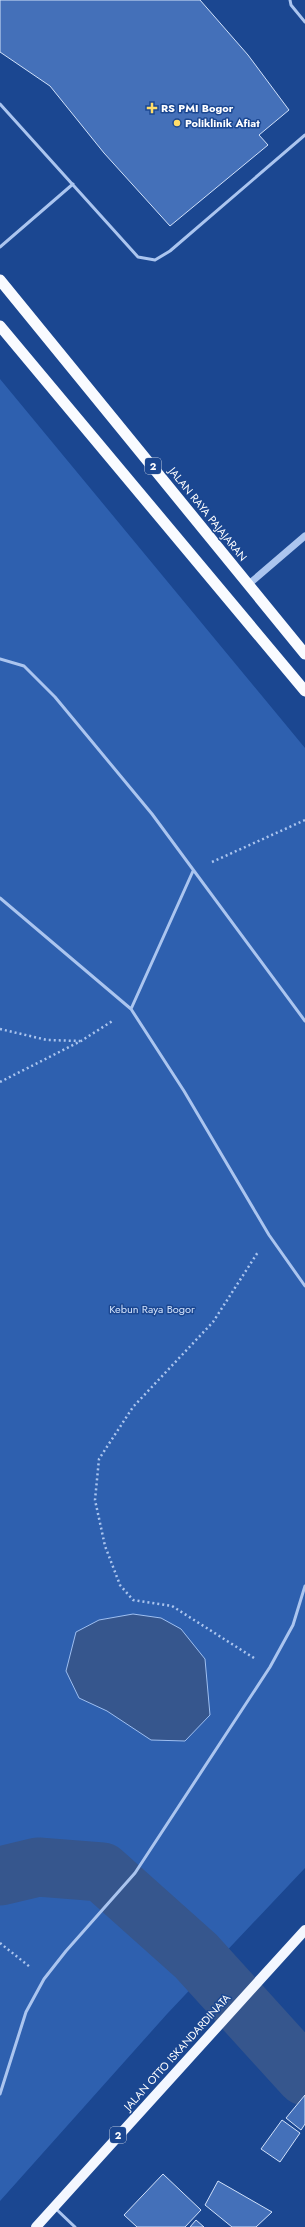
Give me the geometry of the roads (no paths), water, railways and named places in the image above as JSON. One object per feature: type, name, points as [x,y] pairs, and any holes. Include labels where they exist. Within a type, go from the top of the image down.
[{"type":"highway","name":"JALAN RAYA PAJAJARAN","points":[[0,280],[305,654]]},
{"type":"highway","name":"2","points":[[0,326],[305,691]]},
{"type":"main road","name":"JALAN OTTO ISKANDARDINATA","points":[[36,2227],[200,2044],[305,1930]]},
{"type":"street","points":[[249,584],[305,536]]},
{"type":"lane","points":[[290,0],[291,5],[305,22]]},
{"type":"lane","points":[[0,104],[138,257],[154,260],[170,251],[305,135]]},
{"type":"lane","points":[[0,248],[72,184]]},
{"type":"lane","points":[[0,659],[24,666],[55,698],[152,814],[305,1022]]},
{"type":"lane","points":[[131,1009],[193,871]]},
{"type":"lane","points":[[0,898],[131,1009],[184,1091],[269,1235],[305,1286]]},
{"type":"lane","points":[[0,2094],[26,2012],[44,1979],[66,1950],[105,1909],[135,1873],[270,1667],[293,1625],[305,1586]]},
{"type":"lane","points":[[54,2206],[76,2227]]},
{"type":"waterway","points":[[0,1876],[38,1867],[102,1872],[196,1956],[305,2076]]},
{"type":"place","name":"RS PMI Bogor","points":[[152,108]]},
{"type":"place","name":"Poliklinik Afiat","points":[[177,123]]},
{"type":"park label","name":"Kebun Raya Bogor","points":[[152,1309]]}]
